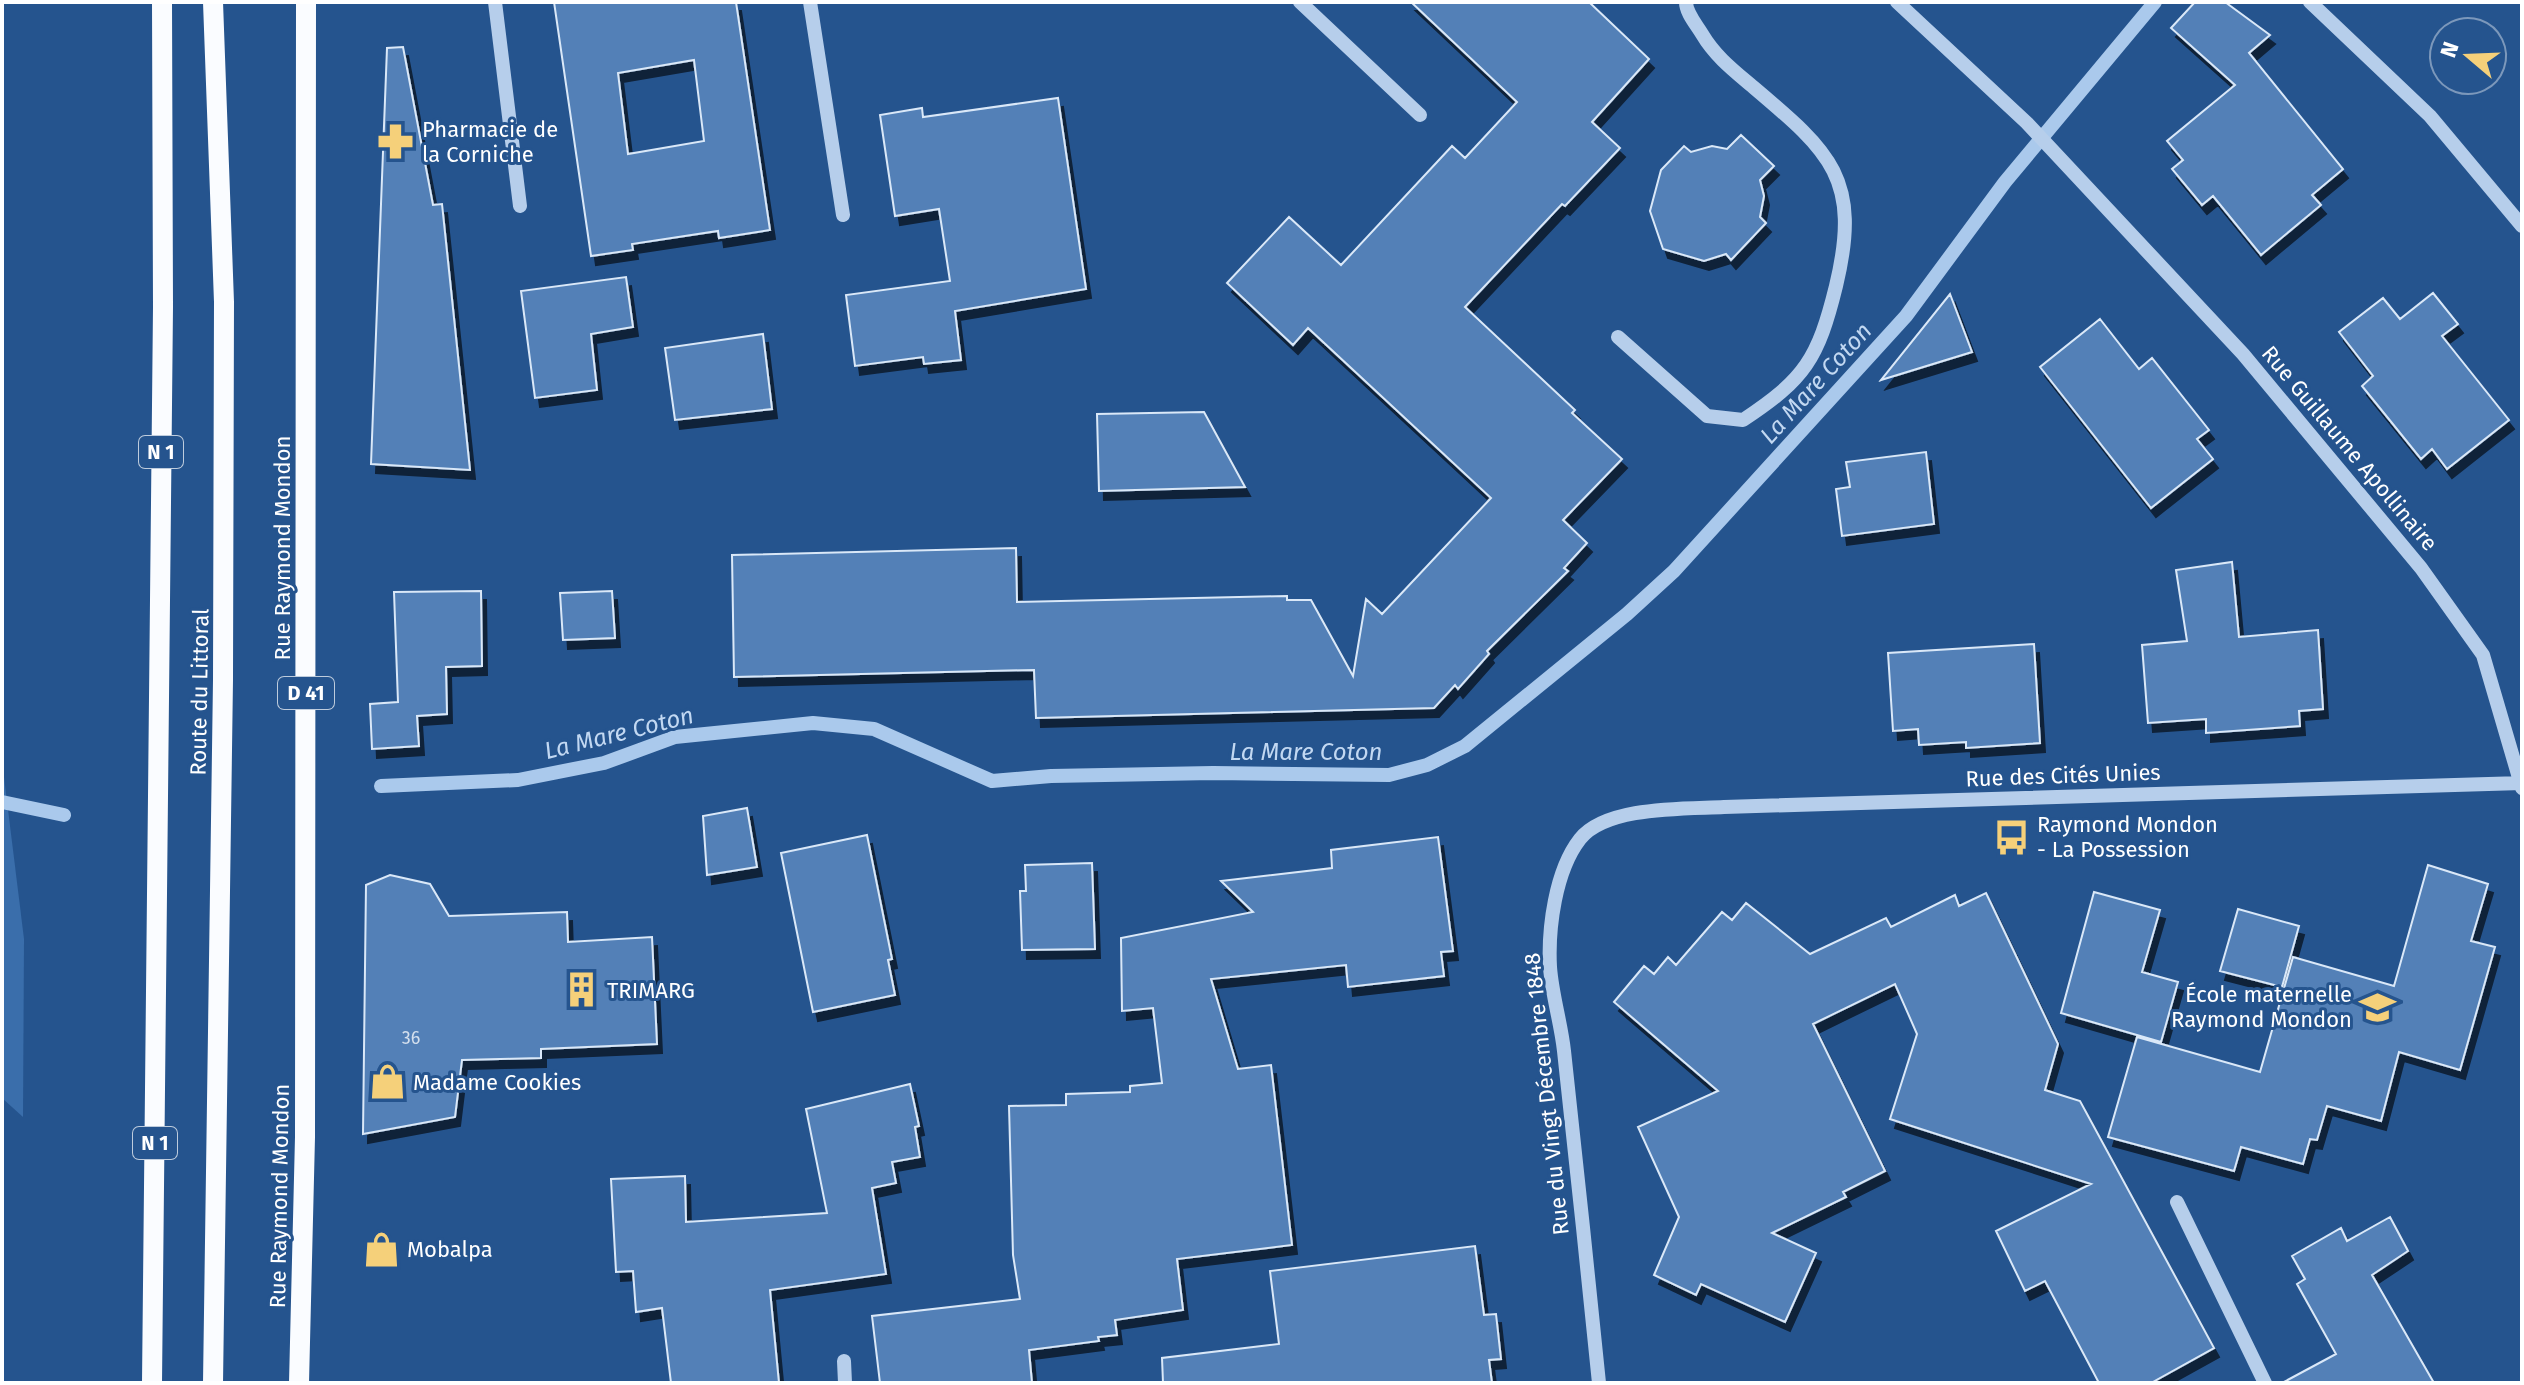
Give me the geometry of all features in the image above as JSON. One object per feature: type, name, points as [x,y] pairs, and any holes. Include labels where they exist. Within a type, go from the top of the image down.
[{"type":"main road","name":"Route du Littoral","points":[[152,1383],[163,322],[162,2]]},
{"type":"main road","name":"Route du Littoral","points":[[213,2],[224,302],[223,709],[213,1383]]},
{"type":"main road","name":"Rue Raymond Mondon","points":[[299,1383],[305,1137],[306,2]]},
{"type":"street","points":[[495,2],[520,206]]},
{"type":"street","points":[[810,2],[843,215]]},
{"type":"street","points":[[1300,2],[1420,115]]},
{"type":"street","points":[[1618,337],[1707,416],[1743,420],[1783,393],[1809,364],[1825,331],[1847,240],[1839,178],[1811,135],[1712,52],[1686,2]]},
{"type":"street","name":"Rue Guillaume Apollinaire","points":[[1897,2],[2027,123],[2243,354],[2421,568],[2483,655],[2522,785]]},
{"type":"street","points":[[2310,2],[2430,116],[2522,226]]},
{"type":"street","name":"Rue des Cités Unies","points":[[1606,819],[1667,810],[1724,807],[2522,785]]},
{"type":"street","name":"Rue du Vingt Décembre 1848","points":[[1599,1383],[1562,1035],[1550,967],[1554,911],[1567,861],[1580,838],[1606,819]]},
{"type":"street","points":[[2177,1202],[2265,1383]]},
{"type":"street","points":[[844,1361],[845,1383]]},
{"type":"shaded area","points":[[2,761],[24,939],[23,1117],[2,1098]]},
{"type":"building","points":[[554,2],[736,2],[770,230],[719,238],[718,231],[632,244],[633,250],[591,256]],"holes":[[[694,60],[704,141],[628,154],[618,73]]]},
{"type":"building","points":[[1411,2],[1589,2],[1649,59],[1592,122],[1620,148],[1565,206],[1562,204],[1465,307],[1575,410],[1572,413],[1622,459],[1563,520],[1587,543],[1564,568],[1568,571],[1487,651],[1489,654],[1458,689],[1455,685],[1434,708],[1036,718],[1034,670],[734,677],[732,555],[1016,548],[1017,602],[1287,596],[1287,600],[1311,600],[1353,676],[1366,599],[1382,614],[1491,498],[1308,328],[1293,345],[1227,283],[1289,217],[1341,265],[1452,146],[1465,158],[1517,102]]},
{"type":"building","points":[[2195,2],[2225,2],[2270,35],[2249,53],[2343,169],[2312,195],[2321,205],[2261,255],[2213,196],[2202,205],[2172,169],[2183,160],[2167,141],[2235,85],[2171,28]]},
{"type":"building","points":[[403,47],[433,205],[442,204],[470,470],[371,464],[387,48]]},
{"type":"building","points":[[1058,98],[1086,289],[955,311],[961,360],[924,364],[923,357],[855,366],[846,295],[950,281],[939,209],[895,216],[880,115],[922,108],[923,117]]},
{"type":"building","points":[[1741,135],[1774,166],[1760,180],[1764,196],[1760,217],[1766,223],[1731,260],[1726,254],[1704,261],[1663,249],[1650,211],[1661,170],[1684,146],[1691,152],[1712,146],[1727,149]]},
{"type":"building","points":[[626,277],[633,327],[591,334],[597,390],[535,398],[521,291]]},
{"type":"building","points":[[2433,293],[2458,324],[2442,336],[2509,420],[2447,469],[2432,449],[2421,459],[2362,386],[2373,376],[2339,332],[2383,298],[2400,319]]},
{"type":"building","points":[[1950,294],[1972,352],[1881,380]]},
{"type":"building","points":[[2100,319],[2139,369],[2152,358],[2209,430],[2197,439],[2213,459],[2151,508],[2040,367]]},
{"type":"building","points":[[763,334],[772,409],[675,420],[665,348]]},
{"type":"building","points":[[1204,412],[1245,487],[1099,491],[1097,414]]},
{"type":"building","points":[[1926,452],[1934,524],[1842,536],[1836,489],[1850,487],[1846,462]]},
{"type":"building","points":[[2232,562],[2239,637],[2318,630],[2323,709],[2299,711],[2300,726],[2206,733],[2206,719],[2148,723],[2142,645],[2187,641],[2176,570]]},
{"type":"building","points":[[481,591],[482,666],[446,667],[447,714],[417,716],[419,746],[372,749],[370,704],[398,702],[394,592]]},
{"type":"building","points":[[612,591],[615,638],[563,640],[560,593]]},
{"type":"building","points":[[2034,644],[2040,743],[1966,748],[1966,742],[1919,745],[1918,729],[1893,731],[1888,653]]},
{"type":"building","points":[[747,808],[757,867],[707,875],[703,816]]},
{"type":"building","points":[[867,835],[892,959],[888,960],[895,995],[813,1012],[781,853]]},
{"type":"building","points":[[1438,837],[1453,951],[1441,952],[1444,976],[1348,987],[1346,965],[1211,979],[1238,1069],[1271,1065],[1292,1245],[1177,1259],[1183,1310],[1115,1320],[1117,1335],[1098,1337],[1099,1341],[1029,1350],[1032,1383],[880,1383],[872,1316],[1020,1299],[1013,1255],[1009,1106],[1066,1105],[1066,1094],[1130,1092],[1130,1086],[1162,1083],[1153,1008],[1122,1011],[1121,938],[1253,912],[1221,881],[1332,868],[1331,850]]},
{"type":"building","points":[[1092,863],[1095,949],[1022,950],[1020,891],[1026,891],[1025,865]]},
{"type":"building","name":"École maternelle Raymond Mondon","points":[[2428,865],[2488,884],[2471,941],[2495,947],[2460,1070],[2399,1052],[2381,1121],[2327,1106],[2317,1140],[2310,1139],[2303,1164],[2241,1147],[2234,1171],[2108,1137],[2137,1037],[2260,1072],[2293,957],[2394,986]]},
{"type":"building","points":[[390,875],[430,884],[449,916],[567,912],[568,942],[652,937],[657,1044],[541,1049],[541,1058],[462,1060],[455,1117],[363,1134],[366,885]]},
{"type":"building","points":[[2094,892],[2160,910],[2142,972],[2178,982],[2161,1042],[2061,1013]]},
{"type":"building","points":[[1986,893],[2058,1044],[2045,1090],[2080,1101],[2214,1348],[2151,1383],[2099,1383],[2045,1281],[2025,1291],[1996,1231],[2091,1184],[1890,1119],[1917,1034],[1895,984],[1813,1024],[1885,1171],[1843,1192],[1846,1197],[1772,1233],[1816,1253],[1785,1322],[1701,1284],[1696,1295],[1654,1275],[1679,1217],[1638,1127],[1718,1091],[1614,1002],[1644,966],[1654,974],[1668,957],[1676,965],[1722,912],[1732,920],[1746,903],[1810,954],[1886,918],[1891,927],[1955,895],[1959,906]]},
{"type":"building","points":[[2238,909],[2299,926],[2282,987],[2220,971]]},
{"type":"building","points":[[910,1084],[919,1126],[915,1127],[920,1157],[892,1162],[896,1183],[872,1188],[886,1274],[770,1290],[779,1383],[671,1383],[662,1308],[636,1312],[633,1271],[616,1272],[611,1179],[685,1176],[686,1222],[827,1213],[806,1109]]},
{"type":"building","points":[[2390,1217],[2408,1251],[2372,1275],[2434,1383],[2282,1383],[2336,1354],[2297,1284],[2305,1279],[2292,1256],[2341,1228],[2347,1241]]},
{"type":"building","points":[[1475,1246],[1484,1315],[1496,1314],[1501,1359],[1489,1360],[1492,1383],[1163,1383],[1162,1358],[1279,1344],[1270,1271]]},
{"type":"waterway","name":"La Mare Coton","points":[[381,786],[518,780],[604,763],[675,737],[813,723],[874,729],[992,781],[1051,776],[1213,773],[1389,775],[1427,765],[1465,746],[1627,614],[1674,571],[1906,316],[2005,182],[2155,2]]},
{"type":"waterway","name":"La Mare Coton","points":[[2,802],[64,815]]},
{"type":"place","name":"Pharmacie de la Corniche","points":[[396,142]]},
{"type":"place","name":"Raymond Mondon - La Possession","points":[[2011,837]]},
{"type":"place","name":"TRIMARG","points":[[581,990]]},
{"type":"place","name":"École maternelle Raymond Mondon","points":[[2378,1007]]},
{"type":"place","name":"Madame Cookies","points":[[387,1082]]},
{"type":"place","name":"Mobalpa","points":[[381,1249]]}]
